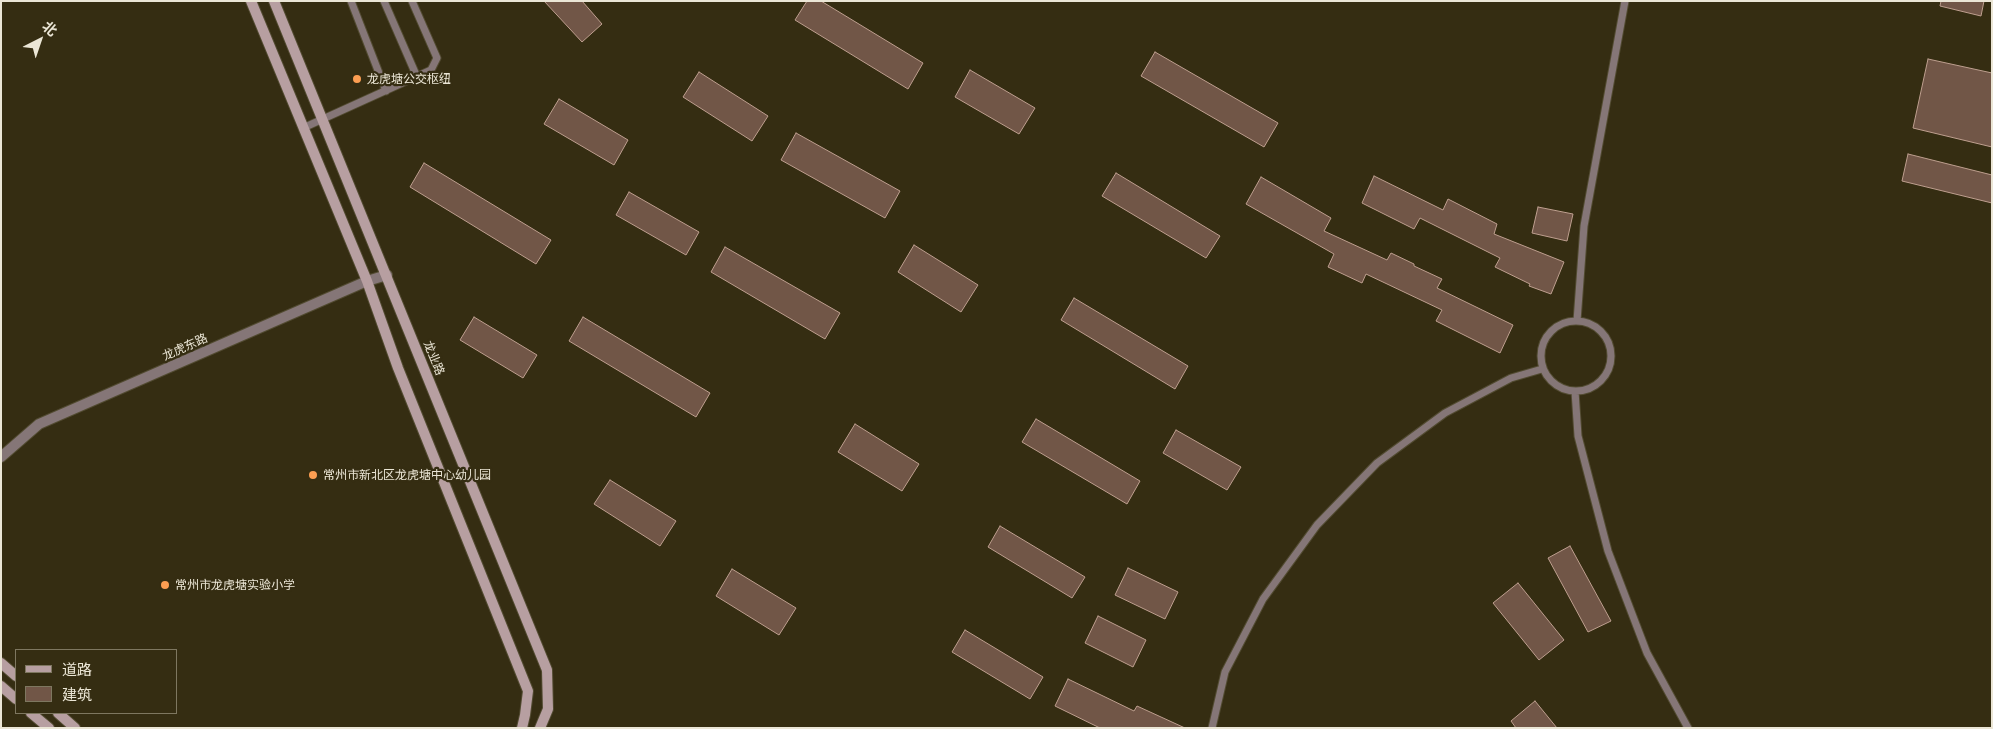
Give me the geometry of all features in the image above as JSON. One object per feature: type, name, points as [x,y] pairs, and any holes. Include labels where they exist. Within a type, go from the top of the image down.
[{"type":"street","points":[[251,1],[367,281],[398,368],[528,691],[526,715],[522,728]]},
{"type":"street","name":"龙业路","points":[[274,1],[547,670],[548,709],[540,728]]},
{"type":"street","name":"龙虎东路","points":[[1,457],[39,424],[387,274]]},
{"type":"street","points":[[1,663],[15,675]]},
{"type":"street","points":[[1,686],[15,699]]},
{"type":"street","points":[[33,714],[49,728]]},
{"type":"street","points":[[59,714],[76,728]]},
{"type":"lane","points":[[351,1],[386,91]]},
{"type":"lane","points":[[384,1],[417,77]]},
{"type":"lane","points":[[303,128],[432,70],[437,58],[412,1]]},
{"type":"lane","points":[[1578,321],[1584,226],[1625,1]]},
{"type":"lane","points":[[1578,321],[1592,324],[1604,334],[1610,348],[1611,363],[1605,377],[1594,387],[1568,391],[1548,379],[1542,369],[1540,355],[1543,341],[1552,330],[1564,323],[1578,321]]},
{"type":"lane","points":[[1212,728],[1225,672],[1263,599],[1317,525],[1377,463],[1444,413],[1510,378],[1542,369]]},
{"type":"lane","points":[[1575,391],[1578,436],[1608,551],[1647,654],[1688,728]]},
{"type":"building","points":[[544,1],[582,1],[602,24],[582,42]]},
{"type":"building","points":[[807,1],[821,1],[923,63],[908,89],[795,20]]},
{"type":"building","points":[[1941,1],[1984,1],[1981,16],[1940,6]]},
{"type":"building","points":[[1155,52],[1278,123],[1264,147],[1141,76]]},
{"type":"building","points":[[1928,59],[1992,73],[1992,147],[1913,128]]},
{"type":"building","points":[[970,70],[1035,108],[1019,134],[955,97]]},
{"type":"building","points":[[699,72],[768,116],[752,141],[683,97]]},
{"type":"building","points":[[559,99],[628,140],[614,165],[544,124]]},
{"type":"building","points":[[796,133],[900,191],[885,218],[781,160]]},
{"type":"building","points":[[1908,154],[1992,175],[1992,203],[1902,181]]},
{"type":"building","points":[[424,163],[551,240],[536,264],[410,187]]},
{"type":"building","points":[[1116,173],[1220,236],[1206,258],[1102,196]]},
{"type":"building","points":[[1374,176],[1443,210],[1448,199],[1497,224],[1494,234],[1564,262],[1551,294],[1529,286],[1530,284],[1495,267],[1500,258],[1420,218],[1414,229],[1362,203]]},
{"type":"building","points":[[1261,177],[1331,218],[1324,231],[1387,260],[1391,253],[1414,264],[1414,266],[1442,279],[1437,288],[1513,325],[1500,353],[1436,321],[1442,310],[1366,274],[1362,283],[1328,267],[1334,254],[1246,204]]},
{"type":"building","points":[[629,192],[699,232],[686,255],[616,215]]},
{"type":"building","points":[[1538,207],[1573,214],[1567,241],[1532,233]]},
{"type":"building","points":[[914,245],[978,285],[961,312],[898,272]]},
{"type":"building","points":[[725,247],[840,313],[825,339],[711,272]]},
{"type":"building","points":[[1074,298],[1188,366],[1175,389],[1061,320]]},
{"type":"building","points":[[474,317],[537,355],[523,378],[460,340]]},
{"type":"building","points":[[583,317],[710,393],[696,417],[569,341]]},
{"type":"building","points":[[1036,419],[1140,481],[1127,504],[1022,442]]},
{"type":"building","points":[[855,424],[919,464],[902,491],[838,452]]},
{"type":"building","points":[[1176,430],[1241,467],[1227,490],[1163,453]]},
{"type":"building","points":[[610,480],[676,521],[660,546],[594,504]]},
{"type":"building","points":[[1000,526],[1085,577],[1072,598],[988,547]]},
{"type":"building","points":[[1570,546],[1611,621],[1588,632],[1548,558]]},
{"type":"building","points":[[1128,568],[1178,592],[1165,619],[1115,595]]},
{"type":"building","points":[[732,569],[796,608],[779,635],[716,596]]},
{"type":"building","points":[[1518,583],[1564,640],[1539,660],[1493,603]]},
{"type":"building","points":[[1098,616],[1146,640],[1133,667],[1085,643]]},
{"type":"building","points":[[965,630],[1043,677],[1030,699],[952,652]]},
{"type":"building","points":[[1068,679],[1134,711],[1137,706],[1185,728],[1100,728],[1055,706]]},
{"type":"building","points":[[1535,701],[1557,728],[1516,728],[1511,721]]},
{"type":"place","name":"龙虎塘公交枢纽","points":[[357,79]]},
{"type":"place","name":"常州市新北区龙虎塘中心幼儿园","points":[[313,475]]},
{"type":"place","name":"常州市龙虎塘实验小学","points":[[165,585]]}]
